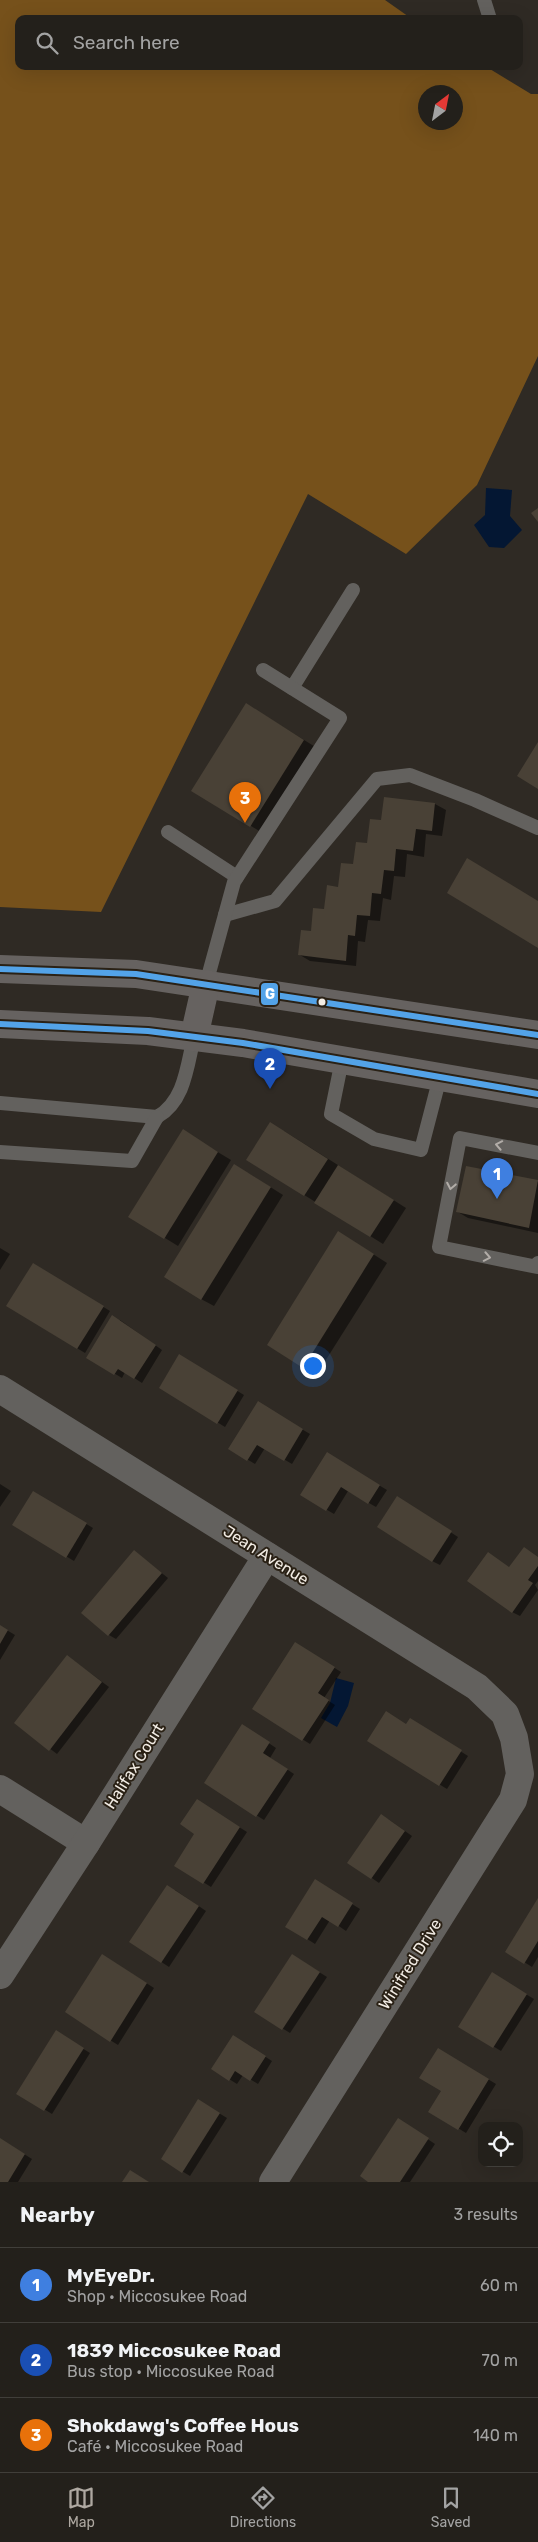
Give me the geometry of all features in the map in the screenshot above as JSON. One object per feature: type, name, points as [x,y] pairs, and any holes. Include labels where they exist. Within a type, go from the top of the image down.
[{"type":"street","points":[[0,969],[136,974],[538,1035]]},
{"type":"street","points":[[194,1037],[206,984]]},
{"type":"street","points":[[0,1024],[139,1030],[194,1037],[342,1060],[538,1094]]},
{"type":"street","name":"Jean Avenue","points":[[0,1389],[477,1687],[505,1714],[514,1738]]},
{"type":"street","name":"Halifax Court","points":[[0,1975],[86,1843],[266,1556]]},
{"type":"street","name":"Winifred Drive","points":[[273,2182],[513,1800],[520,1774],[514,1738]]},
{"type":"street","points":[[0,1789],[86,1843]]},
{"type":"lane","points":[[484,0],[489,15]]},
{"type":"lane","points":[[292,688],[353,590]]},
{"type":"lane","points":[[206,984],[225,915],[238,877],[340,718],[263,670]]},
{"type":"lane","points":[[225,915],[275,901],[377,779],[410,775],[475,800],[538,828]]},
{"type":"lane","points":[[168,832],[238,877]]},
{"type":"lane","points":[[0,1152],[132,1161],[157,1117],[170,1110],[178,1098],[194,1037]]},
{"type":"lane","points":[[342,1060],[330,1114],[374,1139],[421,1150],[440,1078]]},
{"type":"lane","points":[[0,1103],[157,1117]]},
{"type":"lane","points":[[538,1153],[460,1138],[439,1247],[537,1267],[538,1263]]},
{"type":"shaded area","points":[[0,0],[385,0],[406,15],[15,15],[15,70],[492,70],[531,94],[538,94],[538,356],[477,485],[406,554],[308,494],[101,912],[0,907]]},
{"type":"water","points":[[486,488],[512,490],[510,516],[522,530],[504,548],[489,547],[474,525],[485,515]]},
{"type":"water","points":[[336,1678],[354,1683],[348,1706],[337,1727],[321,1718],[330,1703]]},
{"type":"building","points":[[538,508],[538,522],[531,513]]},
{"type":"building","points":[[246,703],[304,740],[250,827],[191,791]]},
{"type":"building","points":[[538,742],[538,789],[517,776]]},
{"type":"building","points":[[384,797],[435,803],[432,831],[416,829],[413,851],[396,849],[394,871],[384,870],[381,894],[372,893],[370,916],[357,915],[355,936],[348,935],[346,961],[298,955],[301,930],[311,931],[313,908],[324,909],[327,885],[338,887],[341,863],[353,864],[356,842],[367,843],[370,819],[381,820]]},
{"type":"building","points":[[467,858],[538,901],[538,948],[447,893]]},
{"type":"building","points":[[270,1122],[328,1159],[304,1196],[246,1160]]},
{"type":"building","points":[[183,1129],[218,1152],[164,1239],[128,1217]]},
{"type":"building","points":[[234,1164],[271,1187],[201,1300],[164,1277]]},
{"type":"building","points":[[338,1165],[394,1200],[370,1237],[314,1203]]},
{"type":"building","points":[[466,1166],[538,1180],[529,1228],[456,1212]]},
{"type":"building","points":[[338,1231],[374,1254],[303,1368],[267,1345]]},
{"type":"building","points":[[33,1263],[104,1306],[77,1349],[6,1306]]},
{"type":"building","points":[[112,1315],[156,1345],[134,1379],[118,1369],[114,1375],[86,1358]]},
{"type":"building","points":[[179,1354],[238,1390],[217,1424],[159,1388]]},
{"type":"building","points":[[258,1401],[303,1429],[284,1461],[257,1445],[247,1461],[228,1449]]},
{"type":"building","points":[[327,1452],[380,1485],[368,1504],[341,1487],[326,1511],[300,1495]]},
{"type":"building","points":[[33,1491],[87,1523],[66,1558],[12,1525]]},
{"type":"building","points":[[397,1496],[452,1531],[432,1562],[377,1527]]},
{"type":"building","points":[[524,1547],[538,1557],[538,1566],[528,1580],[533,1583],[512,1613],[467,1581],[488,1552],[509,1567]]},
{"type":"building","points":[[134,1550],[162,1573],[108,1636],[81,1613]]},
{"type":"building","points":[[0,1625],[8,1630],[0,1644]]},
{"type":"building","points":[[295,1642],[335,1667],[318,1693],[329,1700],[302,1741],[252,1709]]},
{"type":"building","points":[[67,1655],[102,1682],[49,1751],[14,1723]]},
{"type":"building","points":[[386,1711],[406,1724],[410,1718],[462,1750],[439,1786],[367,1741]]},
{"type":"building","points":[[242,1724],[270,1742],[263,1753],[288,1769],[256,1817],[204,1783]]},
{"type":"building","points":[[197,1799],[240,1827],[203,1884],[174,1866],[194,1834],[180,1824]]},
{"type":"building","points":[[381,1814],[405,1831],[371,1879],[347,1863]]},
{"type":"building","points":[[315,1879],[353,1903],[338,1927],[322,1917],[307,1940],[285,1927]]},
{"type":"building","points":[[167,1885],[199,1906],[161,1963],[129,1942]]},
{"type":"building","points":[[538,1898],[538,1941],[524,1964],[505,1952]]},
{"type":"building","points":[[102,1954],[147,1983],[110,2042],[65,2012]]},
{"type":"building","points":[[292,1954],[320,1972],[282,2030],[254,2012]]},
{"type":"building","points":[[492,1972],[527,1994],[493,2048],[458,2027]]},
{"type":"building","points":[[56,2030],[84,2048],[44,2111],[16,2094]]},
{"type":"building","points":[[233,2035],[266,2056],[250,2081],[235,2071],[229,2081],[211,2069]]},
{"type":"building","points":[[438,2048],[489,2079],[458,2130],[428,2112],[441,2091],[419,2078]]},
{"type":"building","points":[[198,2099],[220,2113],[182,2173],[161,2159]]},
{"type":"building","points":[[398,2118],[429,2138],[400,2182],[368,2182],[360,2176]]},
{"type":"building","points":[[0,2138],[25,2154],[8,2182],[0,2182]]},
{"type":"building","points":[[130,2170],[149,2182],[122,2182]]},
{"type":"transit line","name":"G","points":[[0,969],[136,974],[538,1035]]},
{"type":"transit line","name":"G","points":[[0,1024],[148,1031],[243,1043],[538,1094]]},
{"type":"place","name":"Shokdawg's Coffee Hous","points":[[245,823]]},
{"type":"place","name":"1839 Miccosukee Road","points":[[270,1089]]},
{"type":"place","name":"MyEyeDr.","points":[[497,1199]]}]
